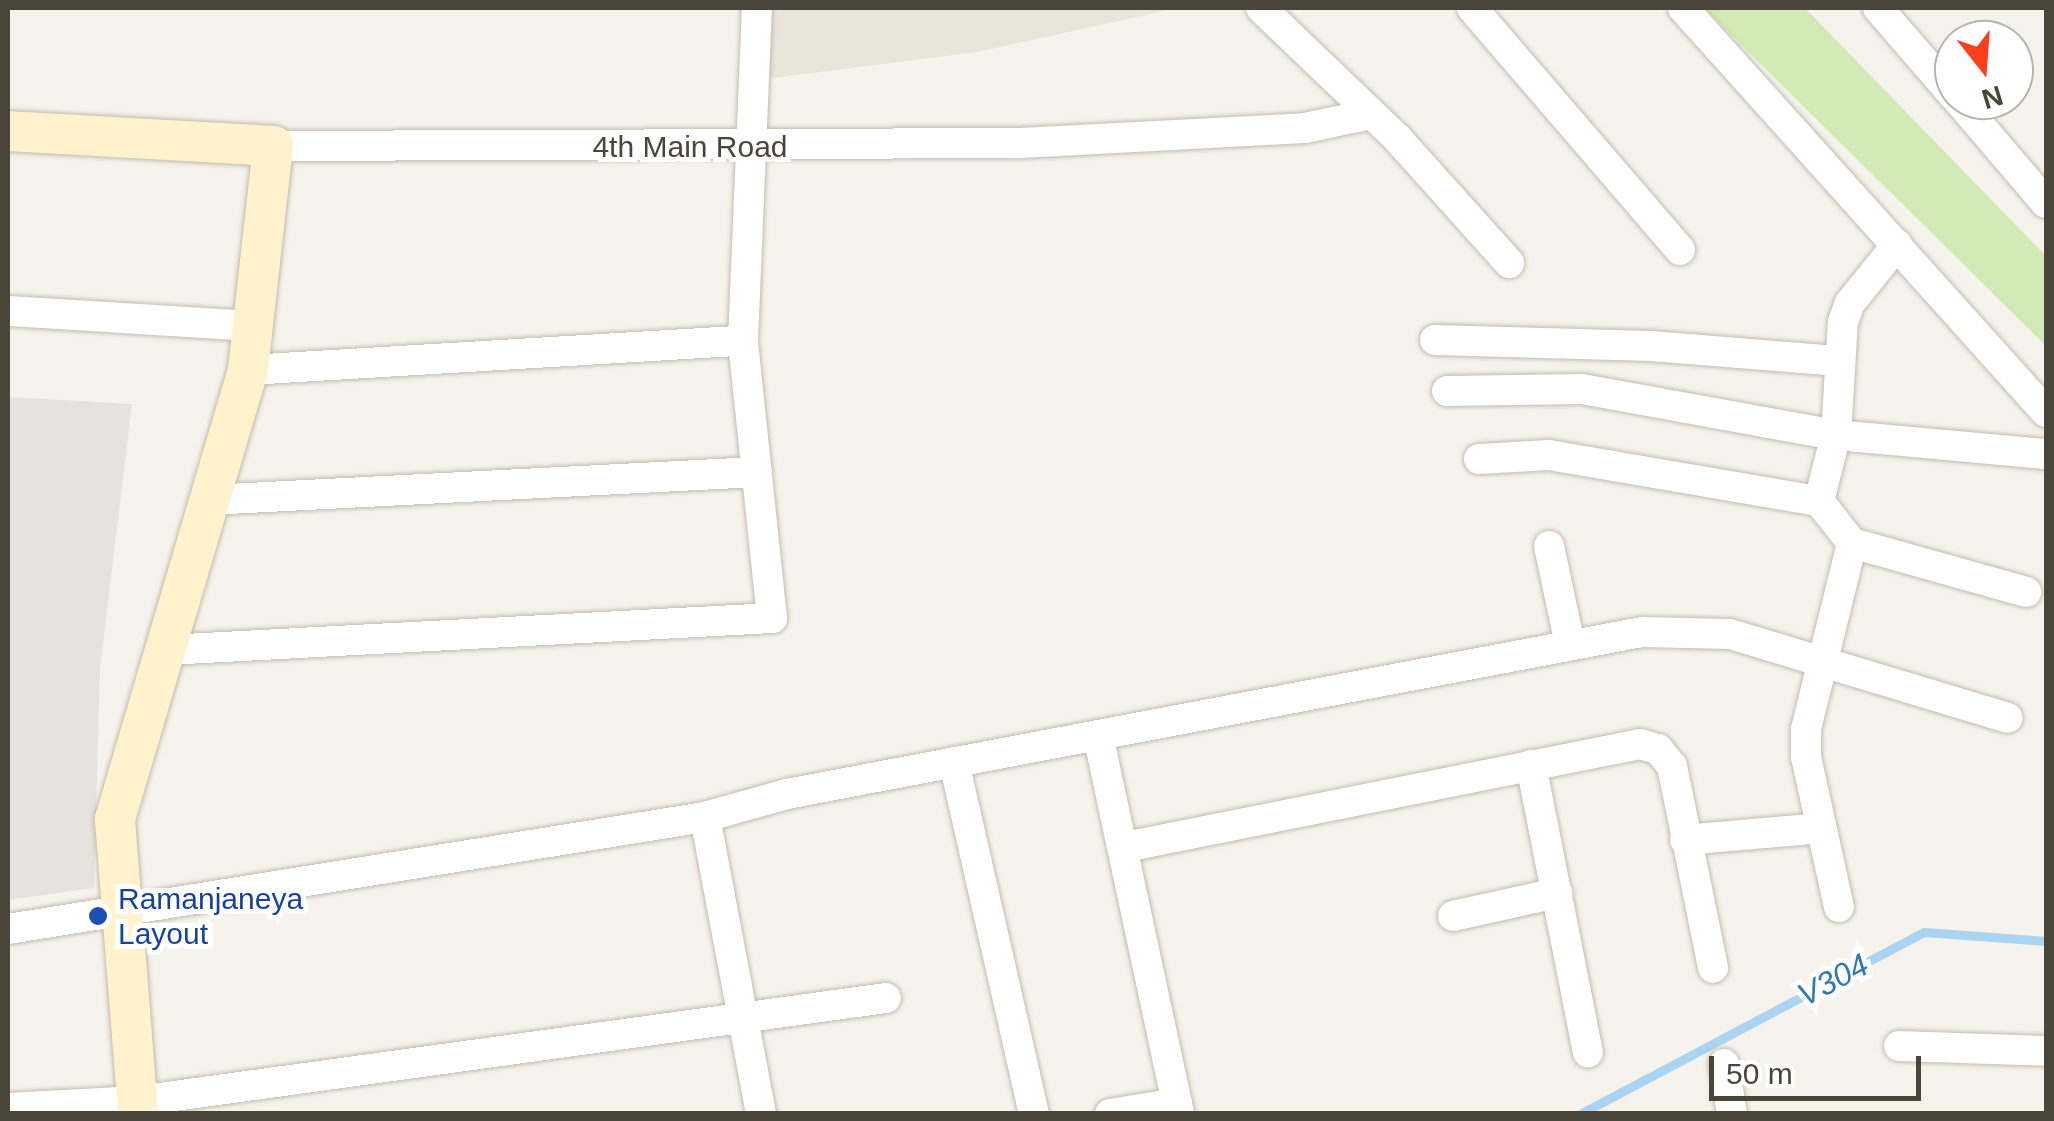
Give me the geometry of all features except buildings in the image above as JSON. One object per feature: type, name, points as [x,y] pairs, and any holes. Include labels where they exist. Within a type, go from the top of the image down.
[{"type":"street","points":[[166,650],[772,618],[742,342],[757,8]]},
{"type":"street","points":[[1261,8],[1371,114],[1509,264]]},
{"type":"street","points":[[1472,8],[1680,250]]},
{"type":"street","points":[[1683,8],[2046,412]]},
{"type":"street","points":[[1878,8],[1934,73]]},
{"type":"street","name":"4th Main Road","points":[[8,131],[273,146],[750,147],[1306,128],[1371,114]]},
{"type":"street","points":[[1975,120],[2046,203]]},
{"type":"street","points":[[138,1107],[115,820],[248,370],[273,146]]},
{"type":"street","points":[[1819,501],[1836,435],[1836,362],[1850,302],[1897,245]]},
{"type":"street","points":[[8,312],[254,326]]},
{"type":"street","points":[[1435,340],[1650,346],[1836,362]]},
{"type":"street","points":[[248,370],[742,342]]},
{"type":"street","points":[[1447,391],[1582,390],[1836,435],[2046,454]]},
{"type":"street","points":[[1479,459],[1549,455],[1819,501],[1852,544],[2026,592]]},
{"type":"street","points":[[208,500],[757,472]]},
{"type":"street","points":[[1839,907],[1821,828],[1806,728],[1820,658],[1852,544]]},
{"type":"street","points":[[1549,546],[1570,645]]},
{"type":"street","points":[[8,929],[705,817],[954,762],[1642,632],[1730,634],[1820,658],[2008,718]]},
{"type":"street","points":[[1098,735],[1178,1108],[1110,1114]]},
{"type":"street","points":[[1125,847],[1640,744],[1658,749],[1672,766],[1684,840],[1714,968]]},
{"type":"street","points":[[954,762],[1034,1114]]},
{"type":"street","points":[[1531,765],[1588,1052]]},
{"type":"street","points":[[705,817],[762,1114]]},
{"type":"street","points":[[1684,840],[1821,828]]},
{"type":"street","points":[[1452,916],[1557,893]]},
{"type":"street","points":[[8,1108],[138,1107],[886,998]]},
{"type":"street","points":[[1899,1046],[2046,1051]]},
{"type":"street","points":[[1724,1064],[1732,1114]]},
{"type":"shaded area","points":[[766,8],[1177,8],[977,52],[765,79]]},
{"type":"shaded area","points":[[8,397],[132,404],[100,668],[94,888],[8,900]]},
{"type":"green space","points":[[1704,8],[1805,8],[2046,256],[2046,346]]},
{"type":"waterway","name":"V304","points":[[1580,1114],[1924,932],[2046,941]]},
{"type":"place","name":"Ramanjaneya Layout","points":[[98,916]]}]
